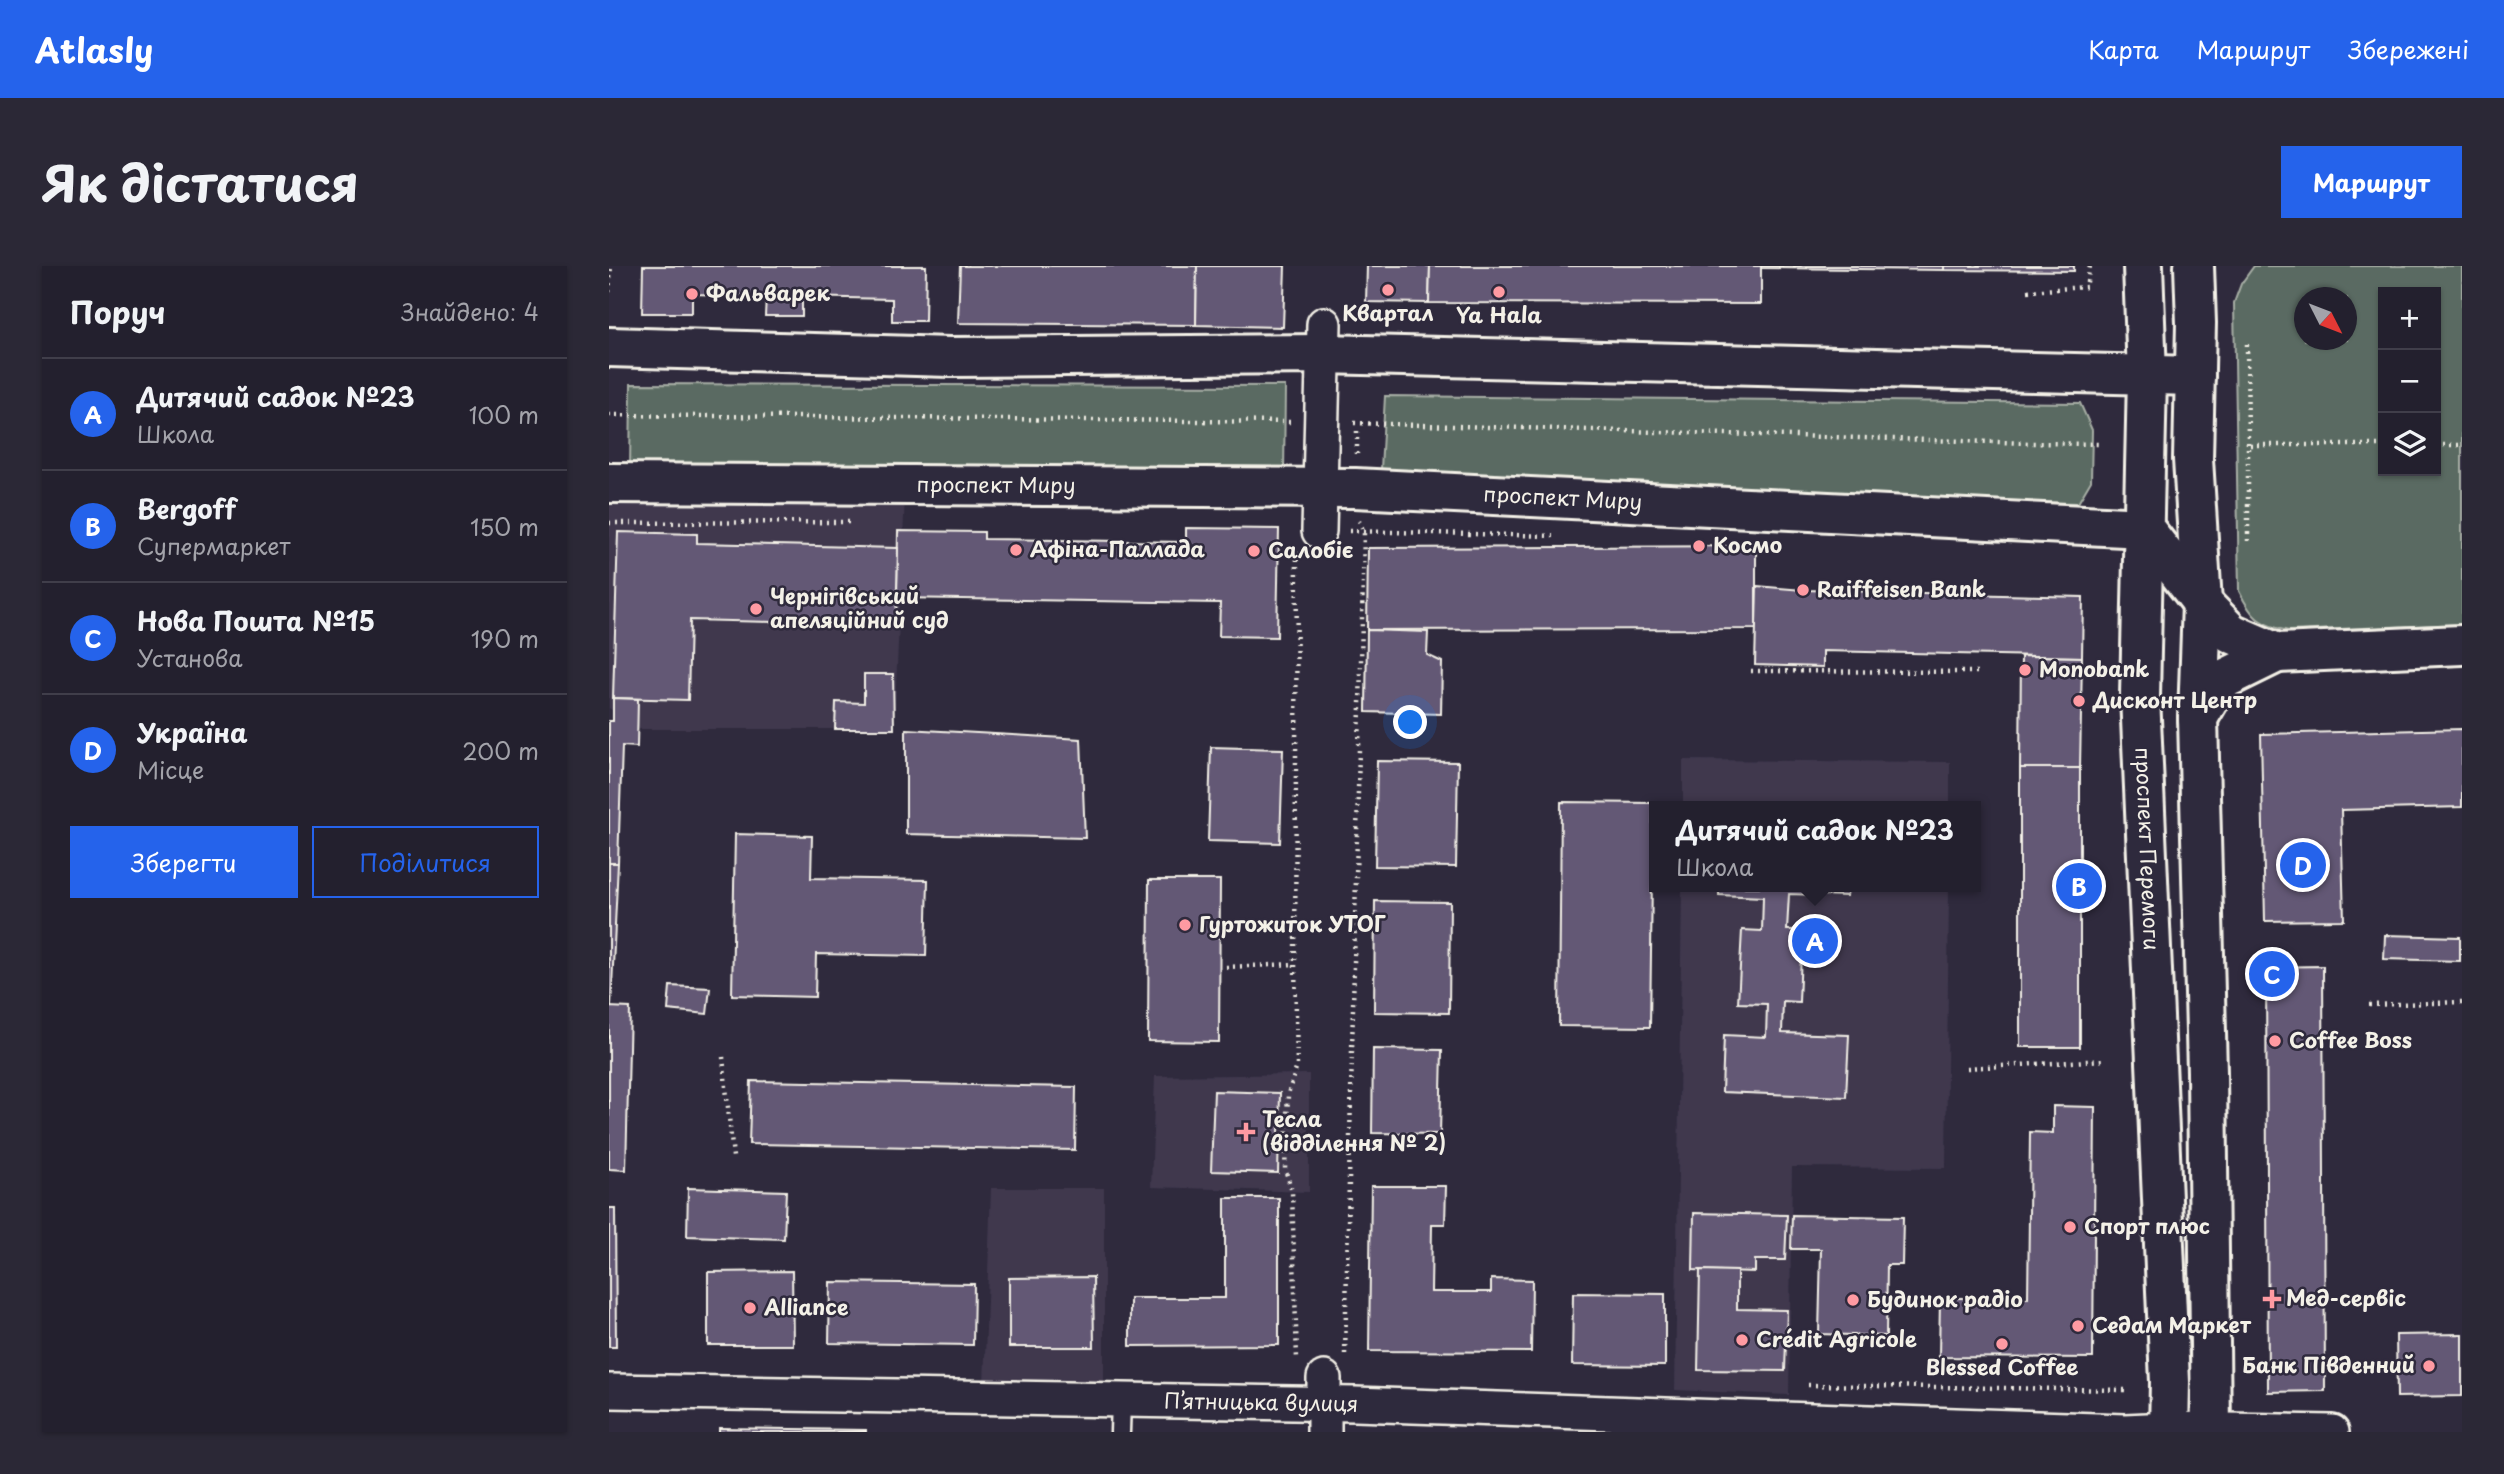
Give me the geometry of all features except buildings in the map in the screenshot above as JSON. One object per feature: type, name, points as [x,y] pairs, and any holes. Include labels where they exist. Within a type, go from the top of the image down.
[{"type":"main road","name":"проспект Перемоги","points":[[2143,266],[2147,376],[2140,696],[2170,1382],[2169,1430]]},
{"type":"main road","points":[[2147,376],[2203,275]]},
{"type":"main road","points":[[2203,275],[2195,376],[2193,459],[2202,603],[2198,718],[2207,1072],[2211,1431]]},
{"type":"main road","points":[[609,347],[950,358],[1323,339],[2195,376]]},
{"type":"main road","points":[[2193,459],[2144,528],[2202,603],[2231,633],[2277,653]]},
{"type":"main road","name":"проспект Миру","points":[[609,483],[1355,488],[2144,528]]},
{"type":"main road","points":[[2198,718],[2220,681],[2277,653],[2462,645]]},
{"type":"street","points":[[1308,537],[1320,488],[1323,339]]},
{"type":"street","name":"Пʼятницька вулиця","points":[[609,1391],[1121,1416],[1323,1389],[1744,1425],[2332,1432]]},
{"type":"path","points":[[609,292],[611,266]]},
{"type":"path","points":[[2028,291],[2086,286],[2090,266]]},
{"type":"path","points":[[2248,344],[2248,541]]},
{"type":"path","points":[[609,415],[1289,422]]},
{"type":"path","points":[[1356,465],[1357,423],[2101,443]]},
{"type":"path","points":[[2248,445],[2378,445]]},
{"type":"path","points":[[2441,445],[2462,445]]},
{"type":"path","points":[[1323,1389],[1364,532]]},
{"type":"path","points":[[1308,537],[1294,964],[1297,1066],[1288,1094],[1285,1169],[1292,1191],[1323,1389]]},
{"type":"path","points":[[1751,671],[1977,672]]},
{"type":"path","points":[[1226,967],[1294,964]]},
{"type":"path","points":[[2369,1005],[2462,1002]]},
{"type":"path","points":[[723,1057],[733,1157]]},
{"type":"path","points":[[1967,1069],[2105,1060]]},
{"type":"path","points":[[1806,1385],[2125,1390]]},
{"type":"shaded area","points":[[609,493],[905,496],[894,729],[637,729],[609,708]]},
{"type":"shaded area","points":[[1683,760],[1950,762],[1950,801],[1683,801]]},
{"type":"shaded area","points":[[1682,892],[1949,892],[1946,1168],[1792,1167],[1789,1395],[1675,1390]]},
{"type":"shaded area","points":[[1309,1074],[1309,1192],[1151,1187],[1155,1076]]},
{"type":"shaded area","points":[[991,1188],[1104,1188],[1104,1385],[984,1385]]},
{"type":"green space","points":[[2254,266],[2462,266],[2462,624],[2289,631],[2263,623],[2248,608],[2239,591],[2234,303],[2241,284]]},
{"type":"green space","points":[[631,384],[1285,386],[1284,477],[630,474]]},
{"type":"green space","points":[[1385,396],[2080,403],[2092,430],[2091,481],[2078,503],[1380,488]]},
{"type":"place","name":"Квартал","points":[[1388,290]]},
{"type":"place","name":"Ya Hala","points":[[1499,292]]},
{"type":"place","name":"Фальварек","points":[[692,294]]},
{"type":"place","name":"Космо","points":[[1699,546]]},
{"type":"place","name":"Афіна-Паллада","points":[[1016,550]]},
{"type":"place","name":"Салобіє","points":[[1254,551]]},
{"type":"place","name":"Raiffeisen Bank","points":[[1803,590]]},
{"type":"place","name":"Чернігівський апеляційний суд","points":[[756,609]]},
{"type":"place","name":"Monobank","points":[[2025,670]]},
{"type":"place","name":"Дисконт Центр","points":[[2079,701]]},
{"type":"place","name":"Україна","points":[[2303,865]]},
{"type":"place","name":"Bergoff","points":[[2079,886]]},
{"type":"place","name":"Гуртожиток УТОГ","points":[[1185,925]]},
{"type":"place","name":"Дитячий садок №23","points":[[1815,941]]},
{"type":"place","name":"Нова Пошта №15","points":[[2272,974]]},
{"type":"place","name":"Coffee Boss","points":[[2275,1041]]},
{"type":"place","name":"Тесла (відділення № 2)","points":[[1246,1132]]},
{"type":"place","name":"Спорт плюс","points":[[2070,1227]]},
{"type":"place","name":"Мед-сервіс","points":[[2272,1299]]},
{"type":"place","name":"Будинок радіо","points":[[1853,1300]]},
{"type":"place","name":"Alliance","points":[[750,1308]]},
{"type":"place","name":"Седам Маркет","points":[[2078,1326]]},
{"type":"place","name":"Crédit Agricole","points":[[1742,1340]]},
{"type":"place","name":"Blessed Coffee","points":[[2002,1344]]},
{"type":"place","name":"Банк Південний","points":[[2429,1366]]}]
